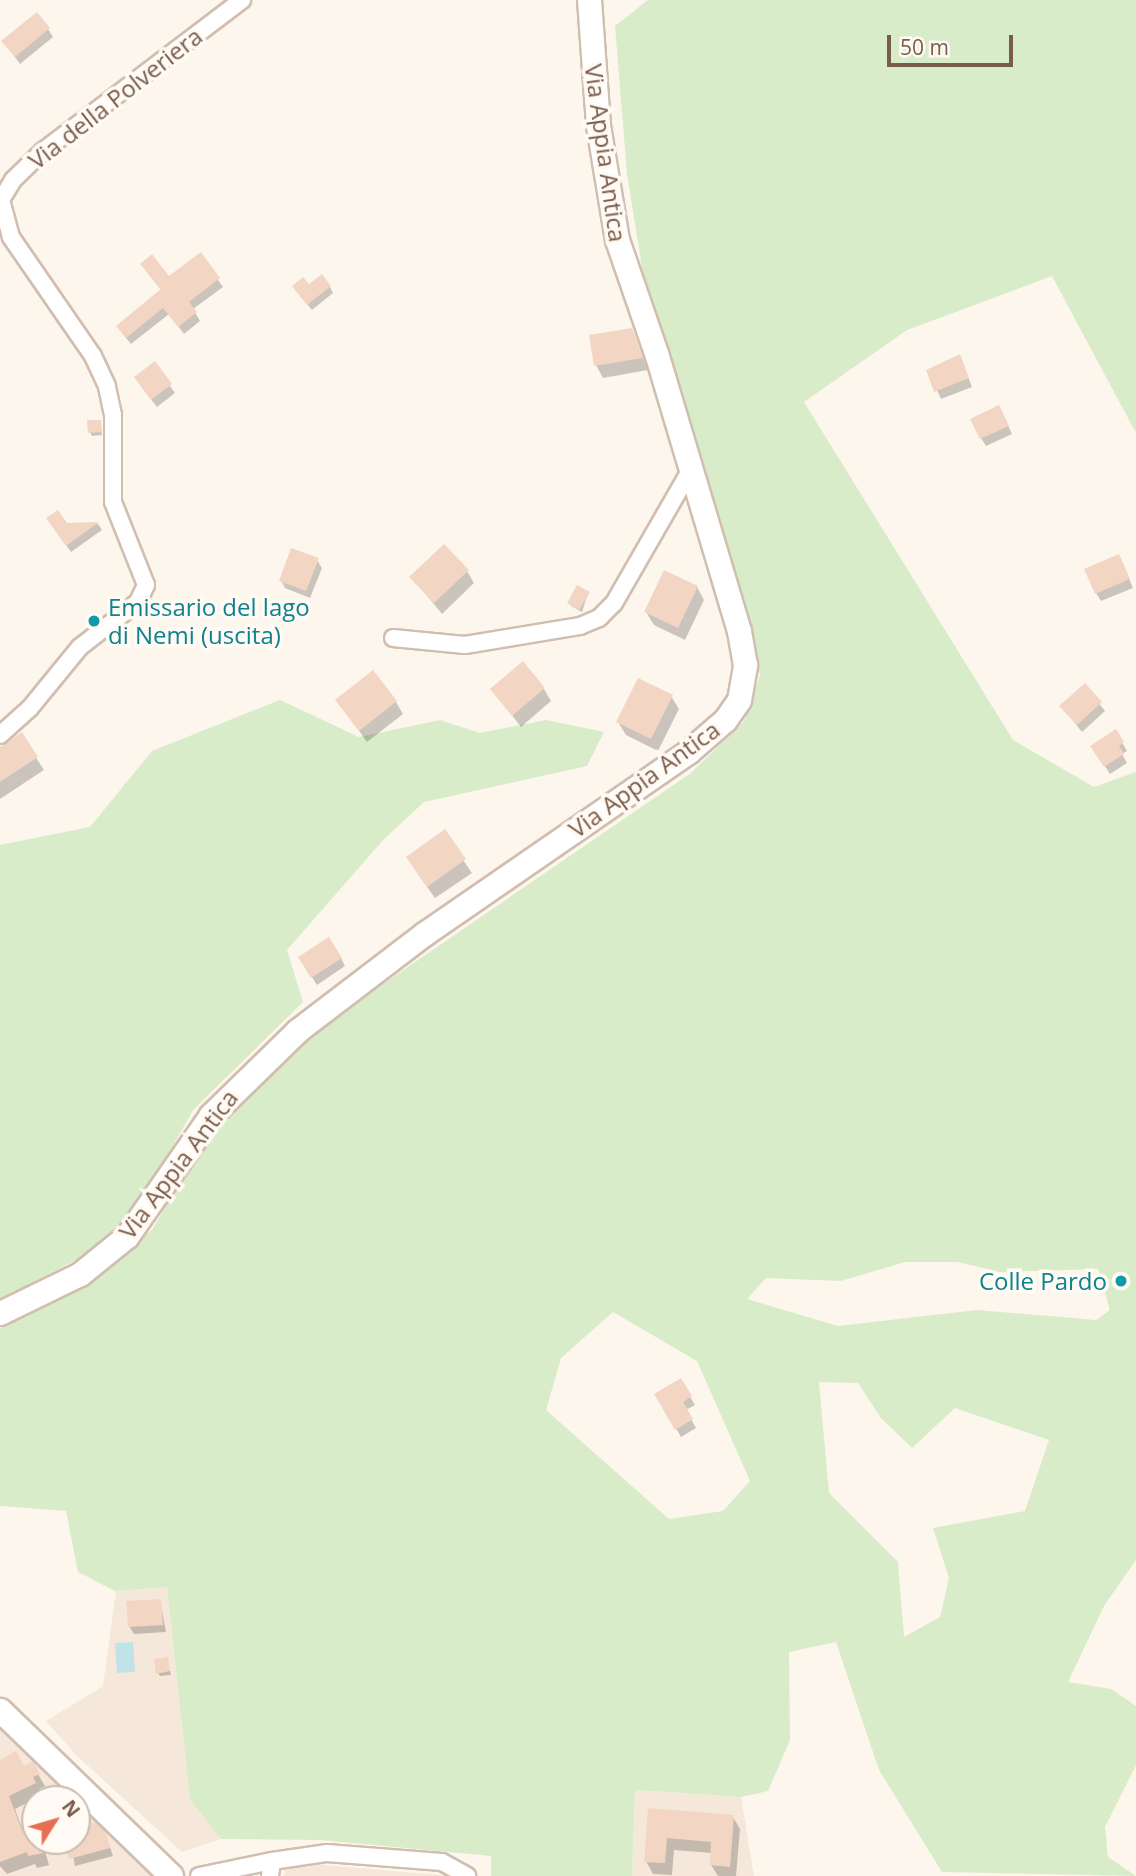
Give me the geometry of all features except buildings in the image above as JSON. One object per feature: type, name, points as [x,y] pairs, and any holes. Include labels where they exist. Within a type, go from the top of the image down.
[{"type":"street","name":"Via della Polveriera","points":[[0,735],[30,709],[80,647],[138,602],[146,585],[113,502],[113,415],[107,386],[93,356],[11,237],[1,200],[13,180],[43,150],[242,0]]},
{"type":"street","name":"Via Appia Antica","points":[[0,1313],[80,1274],[127,1236],[158,1198],[211,1115],[298,1031],[424,934],[688,751],[731,715],[742,692],[744,655],[691,469],[617,240],[598,125],[589,0]]},
{"type":"street","points":[[393,638],[465,645],[580,626],[599,618],[614,603],[691,469]]},
{"type":"street","points":[[0,1710],[171,1876]]},
{"type":"street","points":[[199,1876],[271,1868],[333,1853],[442,1862],[467,1876]]},
{"type":"shaded area","points":[[167,1587],[190,1800],[221,1839],[182,1852],[76,1755],[46,1721],[103,1686],[116,1591]]},
{"type":"shaded area","points":[[0,1720],[68,1785],[21,1785],[21,1855],[91,1855],[91,1807],[164,1876],[0,1876]]},
{"type":"shaded area","points":[[635,1790],[741,1797],[754,1876],[632,1876]]},
{"type":"shaded area","points":[[301,1863],[451,1876],[284,1876],[285,1869]]},
{"type":"green space","points":[[648,0],[1136,0],[1136,433],[1052,276],[907,330],[804,402],[1013,740],[1094,787],[1136,772],[1136,1560],[1104,1606],[1068,1682],[1111,1689],[1136,1706],[1136,1765],[1105,1827],[1108,1857],[1136,1876],[942,1872],[879,1770],[836,1642],[789,1652],[790,1740],[768,1791],[741,1797],[635,1790],[632,1876],[491,1876],[491,1856],[320,1840],[221,1839],[190,1800],[167,1587],[115,1591],[78,1572],[66,1511],[0,1506],[0,1328],[63,1296],[152,1230],[207,1134],[304,1038],[691,773],[744,721],[760,675],[721,523],[651,323],[627,174],[615,26]],"holes":[[[905,1262],[958,1262],[999,1272],[1098,1269],[1110,1310],[1096,1320],[977,1310],[838,1326],[747,1299],[766,1278],[841,1281]],[[613,1312],[697,1361],[750,1481],[723,1511],[669,1519],[546,1410],[561,1358]],[[819,1382],[858,1383],[881,1418],[912,1448],[955,1408],[1049,1440],[1025,1511],[933,1528],[949,1578],[940,1617],[904,1637],[898,1562],[829,1493]]]},
{"type":"green space","points":[[280,700],[359,737],[440,720],[480,733],[546,720],[604,732],[587,766],[424,802],[384,839],[287,950],[303,1002],[193,1110],[138,1208],[100,1247],[0,1300],[0,845],[90,827],[152,751]]},
{"type":"water","points":[[133,1642],[135,1672],[117,1673],[115,1643]]},
{"type":"place","name":"Emissario del lago di Nemi (uscita)","points":[[94,621]]},
{"type":"place","name":"Colle Pardo","points":[[1121,1281]]}]
